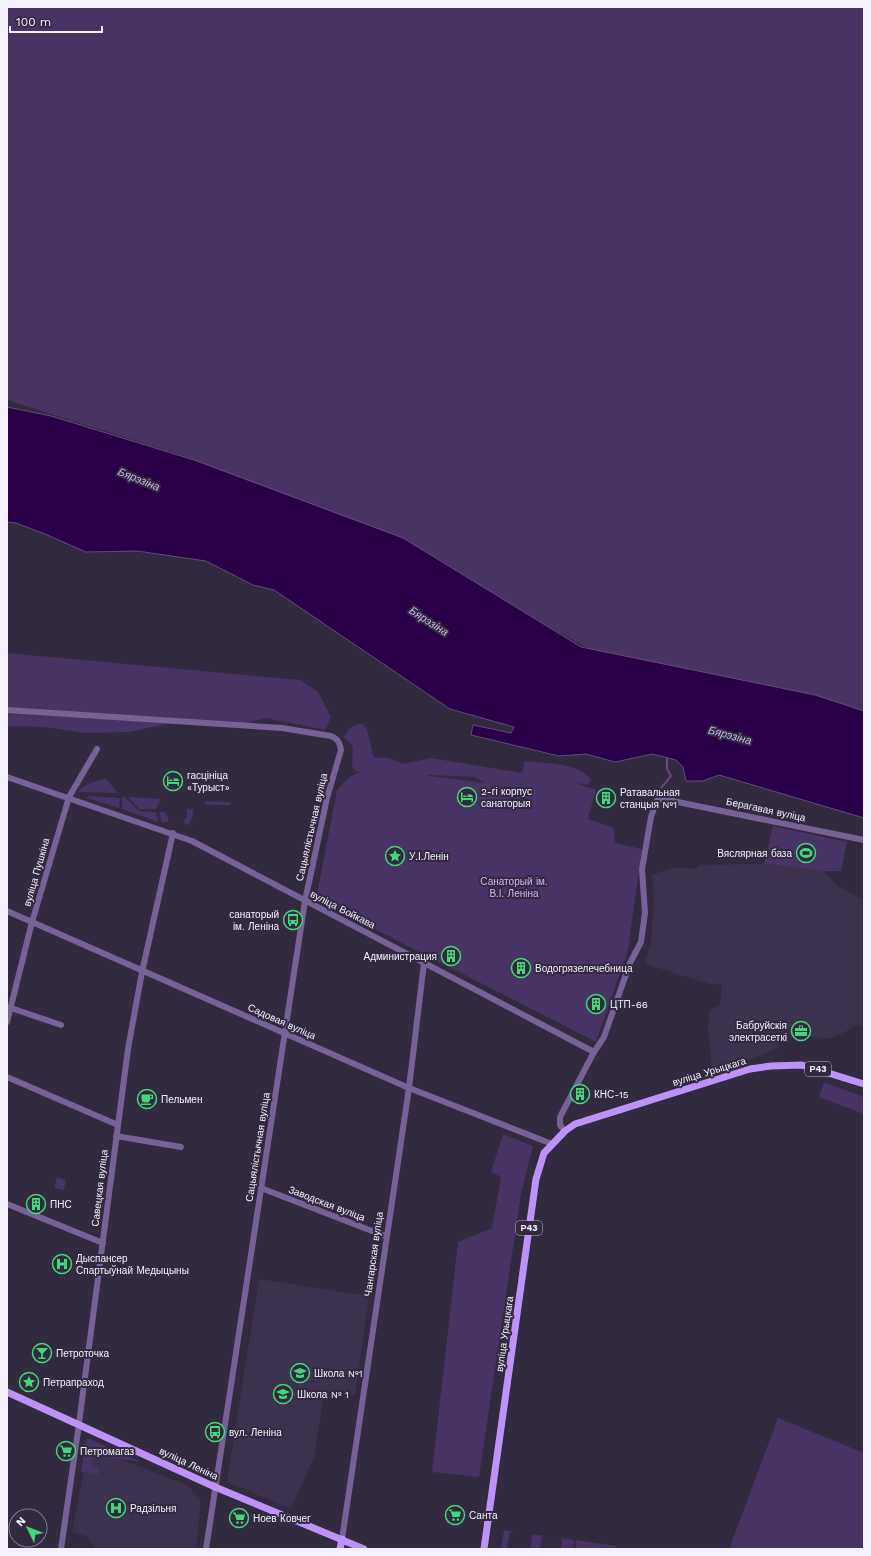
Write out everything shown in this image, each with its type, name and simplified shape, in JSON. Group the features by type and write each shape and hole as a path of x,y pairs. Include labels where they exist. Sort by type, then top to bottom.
{"main road":[{"name":"вуліца Урыцкага","path":"484,1549 536,1179 539,1163 552,1144 565,1131 581,1122 750,1069 770,1066 802,1065 864,1084"},
{"name":"вуліца Леніна","path":"7,1392 215,1487 364,1549"},
{"name":"Чангарская вуліца","path":"340,1549 342,1539"}],"street":[{"name":"Сацыялістычная вуліца","path":"7,710 282,728 331,736 337,738 340,744 341,750 327,798 305,901 206,1549"},
{"name":"вуліца Пушкіна","path":"7,1022 32,922 69,797 97,749"},
{"name":"вуліца Войкава","path":"7,777 173,833 205,847 594,1052"},
{"name":"Берагавая вуліца","path":"594,1052 604,1037 630,963 641,942 645,913 642,869 651,817 657,800 663,799 864,840"},
{"name":"Савецкая вуліца","path":"61,1549 79,1425 128,1049 142,972 173,833"},
{"name":"Садовая вуліца","path":"7,911 142,972 409,1088 552,1144"},
{"name":"Чангарская вуліца","path":"342,1539 409,1088 424,963"},
{"path":"11,1008 61,1026"},
{"path":"565,1131 560,1124 560,1117 594,1052"},
{"path":"7,1077 118,1125"},
{"path":"116,1136 181,1147"},
{"name":"Заводская вуліца","path":"261,1188 386,1236"},
{"path":"7,1204 102,1243"}],"shaded area":[{"name":"Бабруйскія электрасеткі","path":"764,864 824,871 837,886 864,899 864,1027 858,1024 843,1033 827,1039 777,1032 778,1048 759,1056 712,1071 708,1026 710,1010 720,1004 722,985 710,984 648,965 645,961 651,941 654,899 652,875 676,867 697,869 699,865"},
{"name":"Школа № 1","path":"259,1279 369,1296 355,1395 324,1393 314,1457 291,1509 227,1482"},
{"path":"89,1447 187,1485 201,1500 196,1549 97,1549 86,1536 72,1532"}],"green space":[{"path":"7,7 864,7 864,717 592,650 371,532 187,457 7,400"},
{"path":"7,653 300,680 318,692 331,717 325,730 266,718 241,724 177,722 128,732 86,733 44,727 7,726"},
{"name":"Санаторый ім. В.І. Леніна","path":"363,724 367,729 373,756 376,758 386,757 403,764 431,758 522,773 525,761 551,763 579,770 586,774 591,780 587,785 573,782 596,790 588,819 614,828 615,843 642,849 628,950 596,1042 316,899 337,790 349,777 363,771 357,772 352,767 353,747 344,737 350,728","holes":["429,775 475,777 484,783"]},
{"path":"106,779 118,793 78,792 90,783"},
{"path":"89,796 120,798 119,808 86,798"},
{"path":"122,797 125,797 139,811 156,812 158,822 122,809"},
{"path":"128,797 161,799 156,809 139,809"},
{"path":"205,801 231,802 230,805 205,805"},
{"path":"187,808 192,810 194,808 192,819 187,826 183,821 187,817"},
{"path":"159,812 165,812 169,821 162,823"},
{"name":"Вяслярная база","path":"773,826 847,842 841,871 824,871 764,864"},
{"path":"824,1082 864,1097 864,1114 819,1097"},
{"path":"503,1134 533,1146 521,1194 479,1477 432,1472 458,1242 492,1228 501,1177 491,1172"},
{"path":"57,1177 66,1180 64,1190 54,1188"},
{"path":"778,1418 864,1453 864,1549 729,1549"},
{"path":"88,1438 141,1462 93,1455 91,1467 99,1468 98,1475 81,1472 86,1440"},
{"path":"504,1530 518,1532 510,1532 507,1549 501,1549"},
{"path":"532,1534 552,1537 542,1536 540,1549 530,1549"},
{"path":"556,1537 574,1540 573,1549 561,1549 562,1539"},
{"path":"576,1540 617,1546 616,1549 575,1549"}],"water":[{"name":"Бярэзіна","path":"7,407 51,416 194,460 403,538 581,647 815,695 864,711 864,818 719,775 703,781 686,781 683,767 676,760 652,754 615,762 586,754 559,756 471,735 473,725 511,733 514,727 450,709 274,590 253,585 206,561 137,551 86,552 45,534 16,523 7,522"}],"waterway":[{"path":"660,795 661,788 671,776 667,769 667,758"}],"place":[{"name":"гасцініца «Турыст»","path":"173,781"},
{"name":"2-гі корпус санаторыя","path":"467,797"},
{"name":"Ратавальная станцыя №1","path":"606,798"},
{"name":"Вяслярная база","path":"806,853"},
{"name":"У.І.Ленін","path":"395,856"},
{"name":"санаторый ім. Леніна","path":"293,920"},
{"name":"Администрация","path":"451,956"},
{"name":"Водогрязелечебница","path":"521,968"},
{"name":"ЦТП-66","path":"596,1004"},
{"name":"Бабруйскія электрасеткі","path":"801,1031"},
{"name":"КНС-15","path":"580,1094"},
{"name":"Пельмен","path":"147,1099"},
{"name":"ПНС","path":"36,1204"},
{"name":"Дыспансер Спартыўнай Медыцыны","path":"62,1264"},
{"name":"Петроточка","path":"42,1353"},
{"name":"Школа №1","path":"300,1373"},
{"name":"Петрапраход","path":"29,1382"},
{"name":"Школа № 1","path":"283,1394"},
{"name":"вул. Леніна","path":"215,1432"},
{"name":"Петромагаз","path":"66,1451"},
{"name":"Радзільня","path":"116,1508"},
{"name":"Санта","path":"455,1515"},
{"name":"Ноев Ковчег","path":"239,1518"}]}
